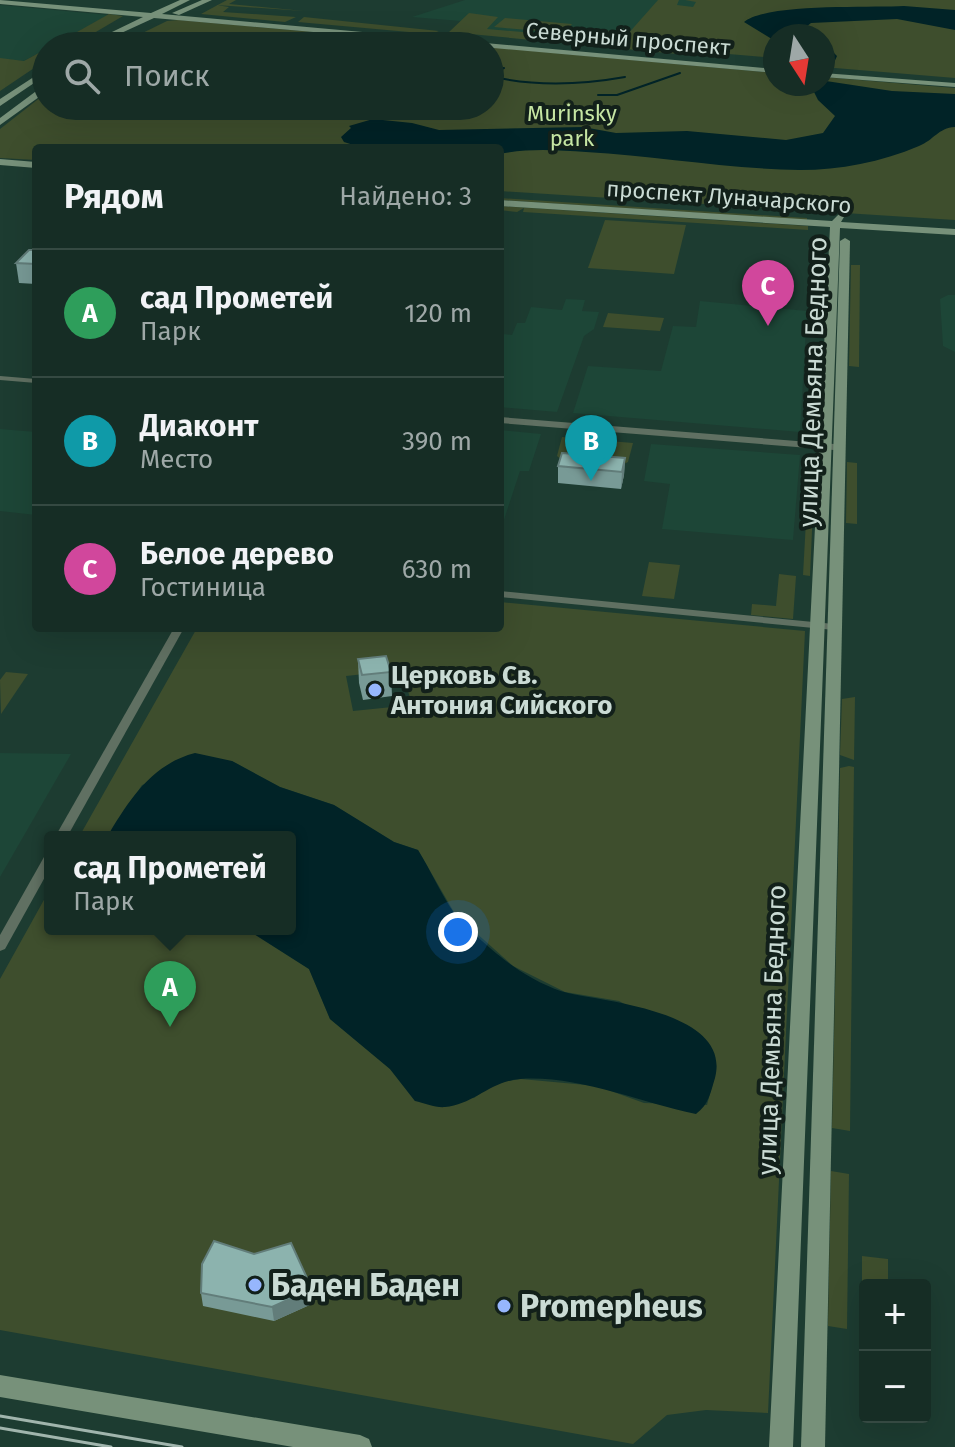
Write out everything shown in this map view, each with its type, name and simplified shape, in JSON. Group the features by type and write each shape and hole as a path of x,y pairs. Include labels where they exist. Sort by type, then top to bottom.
{"main road":[{"name":"Северный проспект","path":"23,0 365,32"},
{"path":"115,32 186,0"},
{"path":"138,32 208,0"},
{"name":"Северный проспект","path":"0,2 153,13"},
{"name":"Северный проспект","path":"504,44 763,67"},
{"path":"835,74 955,83"},
{"path":"0,103 32,81"},
{"path":"0,122 32,98"},
{"path":"0,162 32,165"},
{"path":"0,170 32,173"},
{"name":"проспект Луначарского","path":"504,195 955,232"},
{"name":"проспект Луначарского","path":"504,203 839,222 955,224"},
{"name":"улица Демьяна Бедного","path":"813,1447 834,627 832,447 839,222"},
{"name":"улица Демьяна Бедного","path":"781,1447 799,1084 816,625 832,447"},
{"path":"0,1386 360,1447"}],"street":[{"path":"0,378 32,381"},
{"path":"504,420 832,447"},
{"path":"504,594 834,627"},
{"path":"64,831 177,632"},
{"path":"0,946 44,868"}],"shaded area":[{"path":"465,0 712,0 730,54 453,29 461,21 412,17"},
{"path":"0,5 108,15 77,32 32,32 32,57 24,61 0,59"},
{"path":"955,295 955,352 943,346 940,299"},
{"path":"566,299 585,300 582,311 599,312 594,329 584,336 557,412 504,407 504,334 512,335 517,323 525,323 531,307 562,310"},
{"path":"700,301 807,311 800,432 573,413 588,366 661,371 673,326 696,327"},
{"path":"0,429 32,432 32,515 0,511"},
{"path":"504,430 541,434 529,471 520,471 504,520"},
{"path":"651,444 800,455 793,540 662,529 670,484 644,481"},
{"path":"0,753 71,754 0,877"}],"green space":[{"path":"227,0 236,0 229,4 304,11 218,5"},
{"path":"658,0 679,0 677,5 693,7 696,2 685,0 955,0 955,78 835,68 835,24 763,24 763,57 681,50 678,54 504,37 504,32 449,32 469,13 498,17 487,29 546,34 627,35"},
{"path":"217,5 229,7 223,12 296,17 285,22 201,14"},
{"path":"109,14 123,16 96,32 77,32"},
{"path":"304,17 439,31 409,32 298,22"},
{"path":"505,18 572,24 569,28 625,32 550,32 494,27"},
{"path":"178,20 315,32 145,32 167,21"},
{"name":"Murinsky park","path":"504,48 763,72 763,96 835,96 835,78 955,88 955,220 504,191 504,144 32,144 32,160 0,158 0,129 32,104 32,120 504,120"},
{"path":"32,57 32,69 0,91 0,58 24,61"},
{"path":"504,198 807,218 504,200"},
{"path":"504,206 808,226 808,230 523,212 524,208 517,212 504,210"},
{"path":"605,220 686,225 674,274 588,268"},
{"path":"851,265 860,265 859,367 849,366"},
{"path":"608,313 664,318 660,331 603,327"},
{"path":"562,437 633,443 628,462 620,466 562,460 557,456"},
{"path":"847,462 857,463 857,524 846,523"},
{"path":"808,485 814,486 810,576 803,575"},
{"path":"649,562 680,565 674,599 642,596"},
{"path":"779,574 796,576 793,619 751,615 752,604 776,606"},
{"path":"504,602 805,631 768,1413 706,1410 667,1415 633,1444 0,1330 0,979 44,900 44,935 255,935 309,969 330,1019 390,1069 415,1101 474,1098 495,1083 521,1079 597,1086 644,1103 707,1105 716,1071 714,1053 619,1001 565,992 513,966 455,914 418,850 394,842 334,805 280,787 232,761 142,785 111,831 82,831 195,632 504,632","holes":["402,670 412,705 353,711 346,676"]},
{"path":"6,672 28,674 1,714 0,680"},
{"path":"855,697 854,760 840,755 842,699"},
{"path":"854,767 850,1131 832,1128 840,768"},
{"path":"831,1171 849,1174 847,1329 828,1326"},
{"path":"862,1256 888,1259 888,1279 862,1279"}],"water":[{"path":"904,6 955,10 955,30 897,19 763,24 763,34 744,22 774,12"},
{"path":"835,82 892,91 955,94 955,127 905,152 875,161 800,170 565,151 504,153 504,144 350,144 341,137 351,128 349,126 383,120 439,130 583,127 616,133 687,131 786,140 823,133 835,116 816,96 835,96"},
{"path":"195,753 232,761 280,787 334,805 394,842 418,850 458,918 500,956 547,986 637,1006 687,1024 705,1038 715,1056 715,1078 704,1106 696,1114 586,1085 542,1079 510,1081 464,1102 445,1107 415,1101 390,1069 330,1019 309,969 255,935 296,935 296,831 111,831 143,785 180,758"}],"building":[{"path":"29,250 32,250 32,264 16,263"},
{"path":"562,453 625,458 622,472 558,466"},
{"path":"386,656 391,672 362,675 358,659"},
{"name":"Баден Баден","path":"214,1241 254,1254 291,1243 312,1289 272,1307 201,1293 202,1264"}],"waterway":[{"path":"598,95 617,95 680,73"},
{"path":"504,78 558,84 625,77"}],"tram line":[{"path":"0,1416 182,1447"},
{"path":"0,1428 111,1447"}],"place":[{"name":"Белое дерево","path":"768,326"},
{"name":"Диаконт","path":"591,481"},
{"name":"Церковь Св. Антония Сийского","path":"375,690"},
{"name":"сад Прометей","path":"170,1027"},
{"name":"Баден Баден","path":"255,1285"},
{"name":"Promepheus","path":"504,1306"}]}
